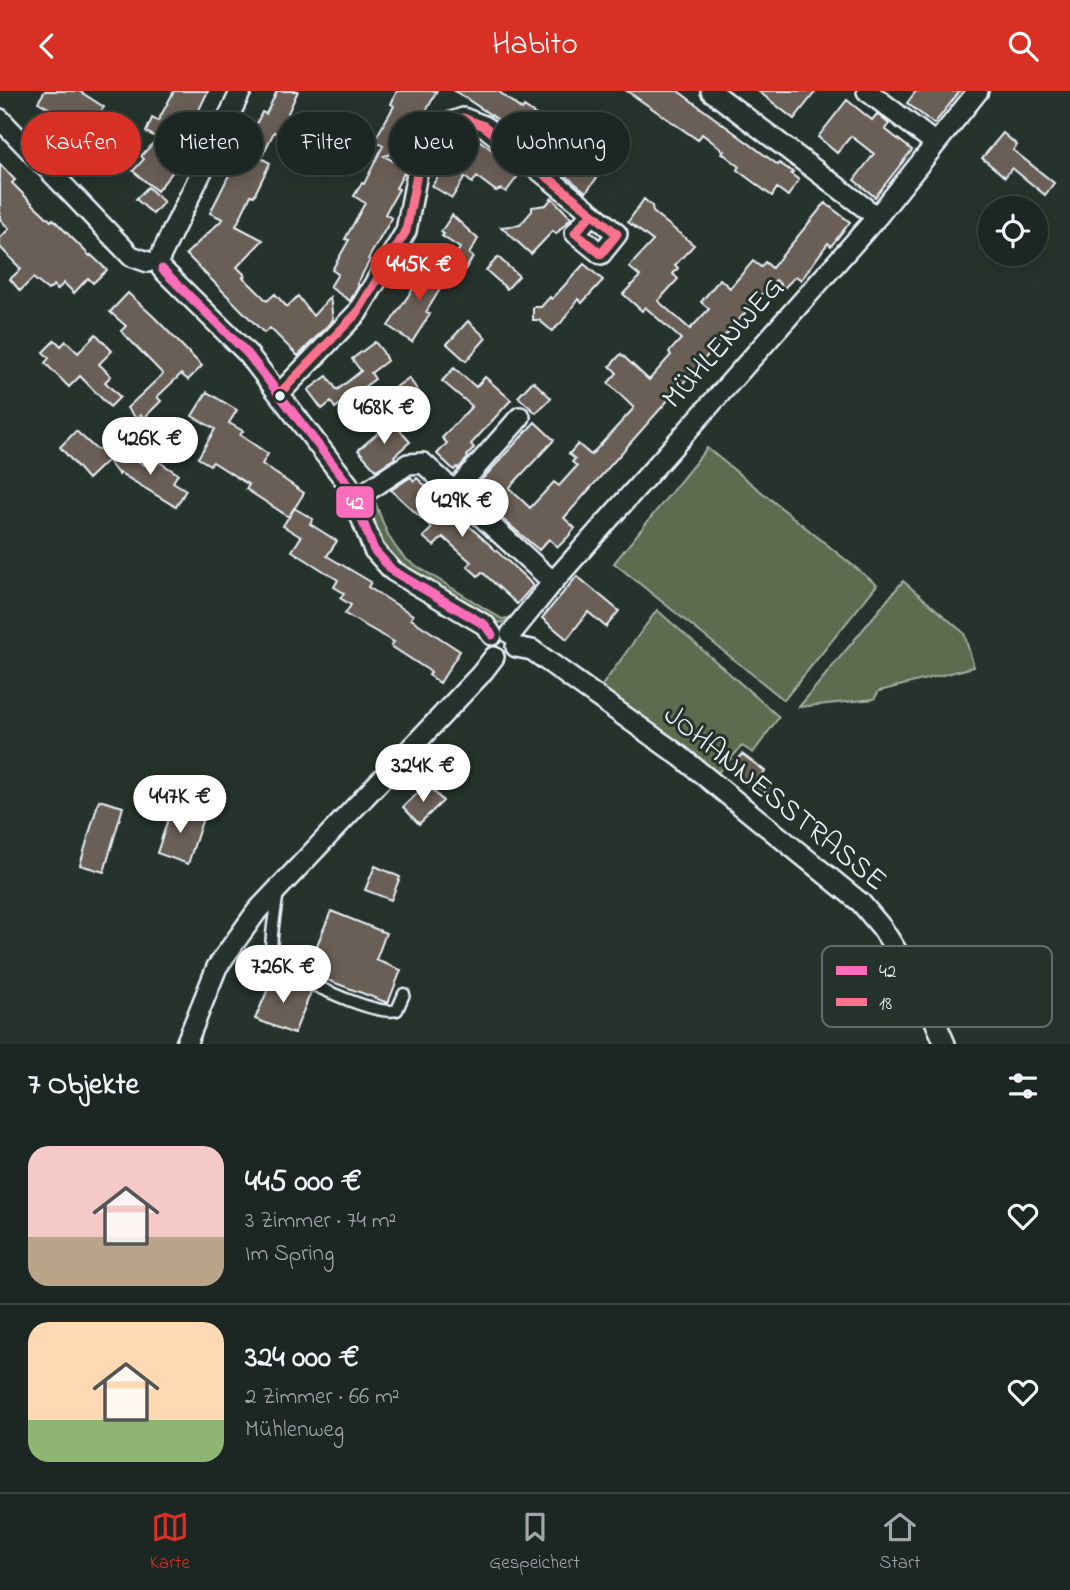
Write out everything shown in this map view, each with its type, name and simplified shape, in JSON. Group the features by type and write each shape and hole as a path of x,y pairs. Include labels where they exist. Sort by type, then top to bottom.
{"street":[{"path":"157,263 241,91"},
{"path":"711,91 877,217"},
{"path":"867,91 935,143"},
{"name":"MÜHLENWEG","path":"186,1044 217,967 257,911 494,657 501,660 514,654 506,639 553,582 877,217 978,91"},
{"path":"279,394 357,313 406,231 421,153 437,127 463,118 484,126 592,213"},
{"name":"JOHANNESSTRASSE","path":"0,119 131,256 157,263 248,355 348,484 374,550 393,571 407,582 506,639 532,650 680,756 861,903 893,946"},
{"path":"455,491 520,417"},
{"path":"355,499 408,464 426,465 553,582"},
{"name":"JOHANNESSTRASSE","path":"937,1027 944,1044"}],"lane":[{"path":"279,887 273,937 272,963 275,967 388,1013 397,1010 404,994"}],"green space":[{"path":"707,448 877,585 784,700 614,563"},
{"path":"373,496 390,539 407,560 502,619 509,618 499,623 426,584 386,554 366,505"},
{"path":"903,581 964,633 974,667 879,691 874,699 799,707"},
{"path":"657,610 779,717 753,753 742,746 714,777 598,691"}],"building":[{"path":"45,91 79,91 104,107 100,112 56,112 38,102"},
{"path":"174,91 208,91 198,112 163,112"},
{"path":"277,91 298,91 288,112 277,112 277,134 274,132 263,154 263,112 266,114"},
{"path":"397,91 437,91 426,112 391,112 394,106 391,104"},
{"path":"455,91 498,91 522,110 524,107 532,112 492,112 492,116"},
{"path":"627,91 678,91 778,165 779,163 793,172 791,174 799,180 788,196 777,188 772,196 737,170 739,166 702,134 698,140"},
{"path":"758,91 816,91 794,119"},
{"path":"916,91 960,91 934,124 907,103"},
{"path":"847,100 872,120 877,114 889,124 885,129 912,150 875,197 854,180 874,154 851,136 837,153 818,137"},
{"path":"389,115 389,155 384,156 389,159 389,175 402,175 396,188 399,189 385,214 392,218 368,259 370,260 350,301 330,287 338,274 332,270 365,203 354,196 368,175 375,175 375,162 383,146 375,139"},
{"path":"152,118 155,120 155,136 146,132"},
{"path":"1003,133 1017,145 1013,150 1054,183 1045,195 1012,168 1005,177 982,158"},
{"path":"478,139 492,150 492,175 519,175 506,192 501,189 496,191 477,177 472,183 465,177 452,198 432,186 439,175 478,175"},
{"path":"155,141 155,175 170,175 157,191 138,175 141,175 141,162 144,159 141,156"},
{"path":"263,159 270,163 236,226 263,240 237,267 245,275 243,277 267,301 275,294 287,307 298,296 313,316 330,297 333,320 298,356 270,328 264,333 186,254 223,219 210,213 229,175 263,175"},
{"path":"0,164 15,180 12,183 33,204 51,221 53,219 107,270 93,283 88,278 74,293 64,283 57,290 54,285 48,290 33,278 20,291 10,279 21,269 0,247 0,238 9,229 0,219"},
{"path":"568,175 599,175 586,192 567,177"},
{"path":"148,187 164,202 153,214 136,199"},
{"path":"552,198 571,218 556,234 553,231 531,254 501,227 520,225 532,211 532,207 546,205"},
{"path":"644,199 652,206 653,212 694,245 675,265 678,268 673,274 678,279 658,301 690,329 709,309 701,302 720,279 730,288 753,261 761,267 765,262 772,268 825,203 850,222 831,246 828,243 801,280 796,276 784,288 776,280 760,296 564,518 575,528 567,538 558,547 549,539 539,550 499,516 492,508 496,503 477,485 535,422 554,440 509,488 530,508 554,482 559,486 577,466 572,462 575,459 569,454 578,444 591,455 634,408 608,383 617,373 610,366 621,354 649,380 681,339 645,307 642,311 623,294 640,276 629,267 653,241 628,222"},
{"path":"452,215 478,239 469,254 473,257 461,276 448,267 460,248 442,236 444,234 441,232"},
{"path":"498,257 519,276 507,289 486,270"},
{"path":"435,263 450,273 426,312 430,314 412,342 388,326 429,265 432,268"},
{"path":"584,264 603,280 582,303 578,299 552,331 539,320 533,320 533,307 541,307 550,297 552,299"},
{"path":"128,293 202,366 188,380 181,374 157,397 161,401 144,418 141,415 137,419 127,408 163,374 121,331 126,326 110,312"},
{"path":"468,321 486,338 466,361 447,344"},
{"path":"96,334 112,351 99,364 111,376 105,382 120,397 110,407 80,376 69,387 45,363 49,358 43,352 55,340 61,346 66,341 78,353"},
{"path":"375,342 387,361 371,373 375,379 335,408 331,402 322,409 308,390 327,376 337,390 361,371 352,359"},
{"path":"454,368 476,387 485,377 511,400 471,444 474,448 468,458 454,470 437,454 447,443 442,438 472,406 442,381"},
{"path":"409,378 423,398 403,412 389,392"},
{"path":"533,381 551,398 536,413 518,397"},
{"path":"207,392 237,410 229,423 243,431 240,435 268,454 262,464 304,493 289,517 246,489 249,485 213,462 210,465 198,458 215,429 192,416"},
{"path":"392,421 410,442 395,458 376,470 358,450"},
{"path":"76,431 110,458 88,479 60,447"},
{"path":"117,452 121,456 125,452 144,465 150,456 178,474 173,482 186,490 176,507 120,473 119,475 108,461"},
{"path":"411,477 414,481 417,478 533,586 517,604 482,572 478,576 467,566 471,562 443,537 434,546 423,537 432,528 391,490"},
{"path":"294,508 313,519 310,524 337,541 327,556 371,582 368,587 413,615 411,619 460,651 440,683 429,675 431,672 391,646 394,642 345,614 351,605 340,598 344,593 334,587 338,580 292,551 301,537 283,526"},
{"path":"577,576 619,611 606,627 588,612 567,639 542,618"},
{"path":"742,754 765,771 761,776 771,784 763,795 729,770"},
{"path":"427,784 443,801 419,824 403,807"},
{"path":"99,800 123,807 104,872 80,865"},
{"path":"172,807 203,818 188,864 157,853"},
{"path":"375,866 400,877 391,900 365,890"},
{"path":"331,911 386,933 376,960 401,970 388,1003 306,972"},
{"path":"274,975 311,992 294,1034 255,1019"}],"transit line":[{"name":"18","path":"279,394 357,313 406,231 421,153 437,127 463,118 484,126 592,213 575,233 601,254 617,234 592,213"},
{"name":"42","path":"162,269 248,354 348,484 374,550 393,571 485,625 492,635"}]}
